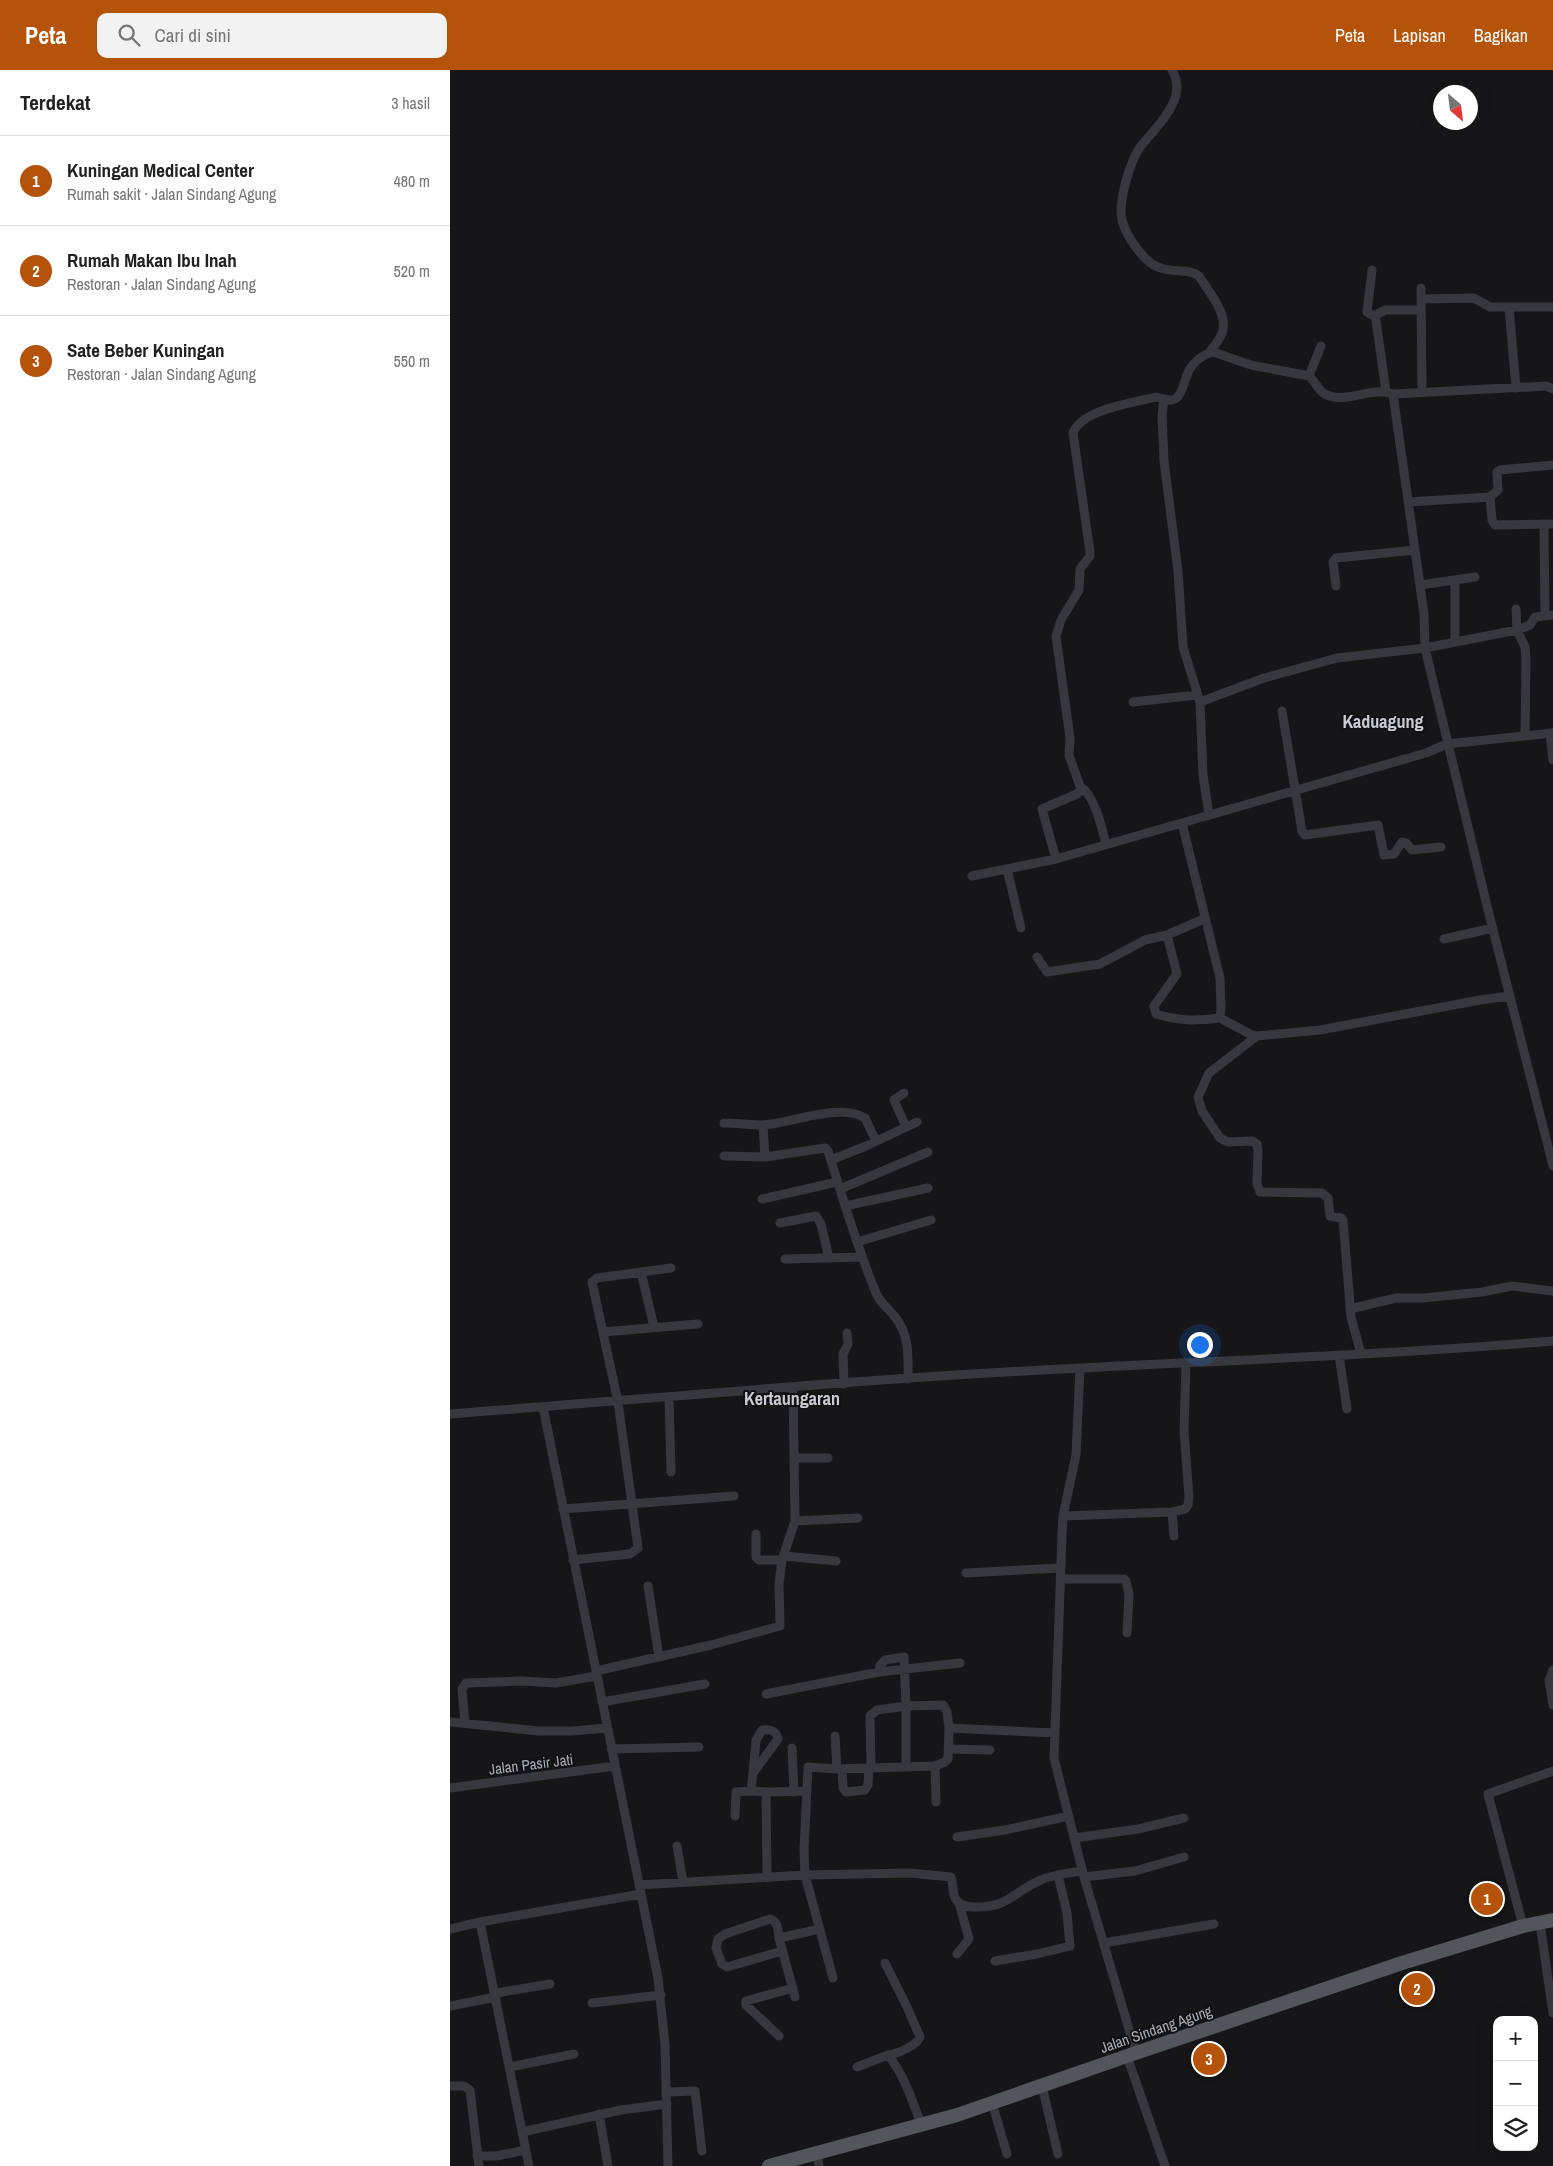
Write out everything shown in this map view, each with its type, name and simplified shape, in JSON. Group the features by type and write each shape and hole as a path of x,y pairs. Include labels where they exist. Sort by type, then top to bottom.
{"main road":[{"name":"Jalan Sindang Agung","path":"768,2166 818,2160 992,2103 1399,1964 1523,1926 1547,1921"}],"street":[{"path":"1106,844 1096,812 1088,793 1081,787 1069,755 1069,731 1056,636 1061,620 1079,590 1080,570 1090,556 1073,433 1076,426 1090,415 1156,397 1169,401 1176,398 1181,392 1186,375 1194,363 1209,353 1222,335 1223,320 1220,310 1199,276 1194,273 1164,270 1152,264 1145,258 1127,232 1121,213 1131,167 1140,147 1161,125 1174,99 1177,78 1172,70"},
{"path":"1372,270 1367,310 1374,316 1408,502 1424,614 1425,648 1553,1166"},
{"path":"1421,288 1422,392"},
{"path":"1421,299 1474,298 1490,307 1553,307"},
{"path":"1509,307 1516,388"},
{"path":"1374,316 1384,310 1421,310"},
{"path":"1309,376 1321,346"},
{"path":"1209,353 1216,352 1251,365 1309,376 1322,392 1331,397 1546,386 1553,389"},
{"path":"1164,399 1162,415 1164,461 1178,571 1183,647 1199,699 1202,775 1209,815"},
{"path":"1408,502 1490,497 1498,490 1498,471 1553,465"},
{"path":"1133,702 1199,699 1291,669 1337,658 1425,648 1500,631 1517,630 1530,625 1535,617 1549,615 1548,524 1495,525 1492,520 1490,497"},
{"path":"1336,586 1333,562 1336,558 1415,550"},
{"path":"1420,585 1475,577"},
{"path":"1455,580 1455,642"},
{"path":"1516,610 1517,630 1525,647 1526,654 1525,735"},
{"path":"1282,710 1302,831 1305,835 1378,825 1384,855 1394,854 1402,842 1406,843 1412,850 1441,847"},
{"path":"972,876 1056,859 1296,792 1426,753 1448,744 1551,733 1553,760"},
{"path":"1056,859 1042,809 1077,794 1081,791 1081,787"},
{"path":"1182,823 1220,978 1220,1018"},
{"path":"1006,869 1021,928"},
{"path":"1037,956 1047,972 1090,967 1102,963 1145,940 1167,935 1204,919"},
{"path":"1444,939 1493,928"},
{"path":"1167,935 1177,974 1154,1006 1156,1014 1193,1021 1220,1018 1257,1036 1320,1030 1510,996"},
{"path":"1257,1036 1209,1073 1199,1092 1198,1102 1220,1138 1228,1142 1252,1141 1256,1144 1258,1150 1257,1184 1260,1192 1322,1193 1326,1196 1330,1216 1342,1220 1350,1309 1361,1354"},
{"path":"904,1093 894,1100 906,1127"},
{"path":"724,1123 763,1125 818,1115 858,1114 865,1118 876,1141"},
{"path":"831,1160 917,1122"},
{"path":"763,1125 765,1157"},
{"path":"724,1156 765,1157 826,1148 877,1296 893,1314 905,1332 908,1349 908,1379"},
{"path":"762,1199 839,1186 928,1152"},
{"path":"845,1206 928,1188"},
{"path":"780,1224 816,1216 821,1224 829,1258"},
{"path":"857,1242 931,1220"},
{"path":"785,1259 862,1256"},
{"path":"573,1560 630,1554 636,1552 638,1542 618,1402 592,1282 598,1278 671,1268"},
{"path":"640,1272 654,1328"},
{"path":"1350,1309 1396,1298 1424,1298 1482,1292 1512,1286 1553,1291"},
{"path":"603,1332 698,1324"},
{"path":"844,1384 843,1358 848,1344 847,1333"},
{"path":"450,1414 908,1379 1080,1368 1361,1354 1553,1341"},
{"path":"1339,1355 1347,1409"},
{"path":"1063,1516 1185,1510 1188,1505 1184,1431 1186,1364"},
{"path":"1080,1368 1076,1455 1063,1516 1055,1733 1056,1768 1132,2054 1165,2166"},
{"path":"465,1723 462,1686 466,1683 521,1682 547,1684 596,1674 780,1626 779,1584 783,1558 795,1521 793,1388"},
{"path":"669,1397 672,1472"},
{"path":"543,1407 661,1995 667,2092 668,2166"},
{"path":"794,1458 828,1458"},
{"path":"563,1509 632,1502 734,1496"},
{"path":"1172,1512 1174,1536"},
{"path":"795,1521 858,1518"},
{"path":"756,1534 756,1557 759,1560 783,1558 836,1561"},
{"path":"966,1573 1060,1568"},
{"path":"1060,1579 1124,1579 1129,1594 1127,1633"},
{"path":"648,1586 659,1657"},
{"path":"879,1672 885,1660 903,1654 906,1706 906,1766"},
{"path":"766,1694 904,1668 960,1663"},
{"path":"1553,1670 1549,1681 1553,1705"},
{"path":"602,1702 705,1684"},
{"path":"793,1767 840,1769 870,1768 906,1766 935,1766 948,1759 949,1728 943,1705 906,1706 877,1710 870,1716 870,1768 867,1787 863,1791 845,1791 840,1769 835,1736"},
{"path":"450,1722 539,1731 607,1728"},
{"path":"949,1728 1055,1733"},
{"path":"611,1749 699,1747"},
{"path":"792,1748 794,1792"},
{"path":"949,1749 990,1750"},
{"name":"Jalan Pasir Jati","path":"450,1788 615,1766"},
{"path":"935,1766 936,1802"},
{"path":"808,1767 804,1850 806,1875 833,1978"},
{"path":"1523,1926 1488,1794 1553,1771"},
{"path":"751,1791 753,1772"},
{"path":"735,1816 736,1792 807,1791"},
{"path":"766,1792 767,1878"},
{"path":"957,1837 1005,1830 1069,1816"},
{"path":"1074,1838 1156,1826 1184,1818"},
{"path":"676,1846 683,1882"},
{"path":"959,1903 971,1907 997,1906 1031,1884 1058,1875 1135,1871 1184,1857"},
{"path":"639,1885 806,1875 910,1873 950,1876 954,1897 959,1903 969,1935 967,1943 957,1954"},
{"path":"995,1961 1070,1946 1067,1913 1058,1875"},
{"path":"450,1928 641,1894"},
{"path":"779,2036 746,2005 746,2001 794,1992 776,1922 770,1919 721,1936 716,1943 722,1964 727,1967 782,1951"},
{"path":"1547,1921 1553,2013"},
{"path":"480,1922 529,2166"},
{"path":"1104,1943 1214,1924"},
{"path":"779,1938 820,1929"},
{"path":"857,2067 888,2055 896,2054 918,2041 920,2036 885,1963"},
{"path":"450,2006 550,1984"},
{"path":"592,2003 661,1995"},
{"path":"510,2067 574,2054"},
{"path":"888,2055 894,2061 907,2084 922,2126"},
{"path":"450,2086 464,2086 470,2090 479,2166"},
{"path":"1042,2086 1058,2154"},
{"path":"667,2092 695,2091 702,2151"},
{"path":"992,2103 1007,2154"},
{"path":"522,2132 599,2114 667,2104"},
{"path":"599,2114 608,2166"},
{"path":"477,2156 496,2156 526,2150"}],"place":[{"name":"Kuningan Medical Center","path":"1487,1899"},
{"name":"Rumah Makan Ibu Inah","path":"1417,1989"},
{"name":"Sate Beber Kuningan","path":"1209,2059"}],"district":[{"name":"Kaduagung","path":"1383,721"},
{"name":"Kertaungaran","path":"792,1398"}]}
